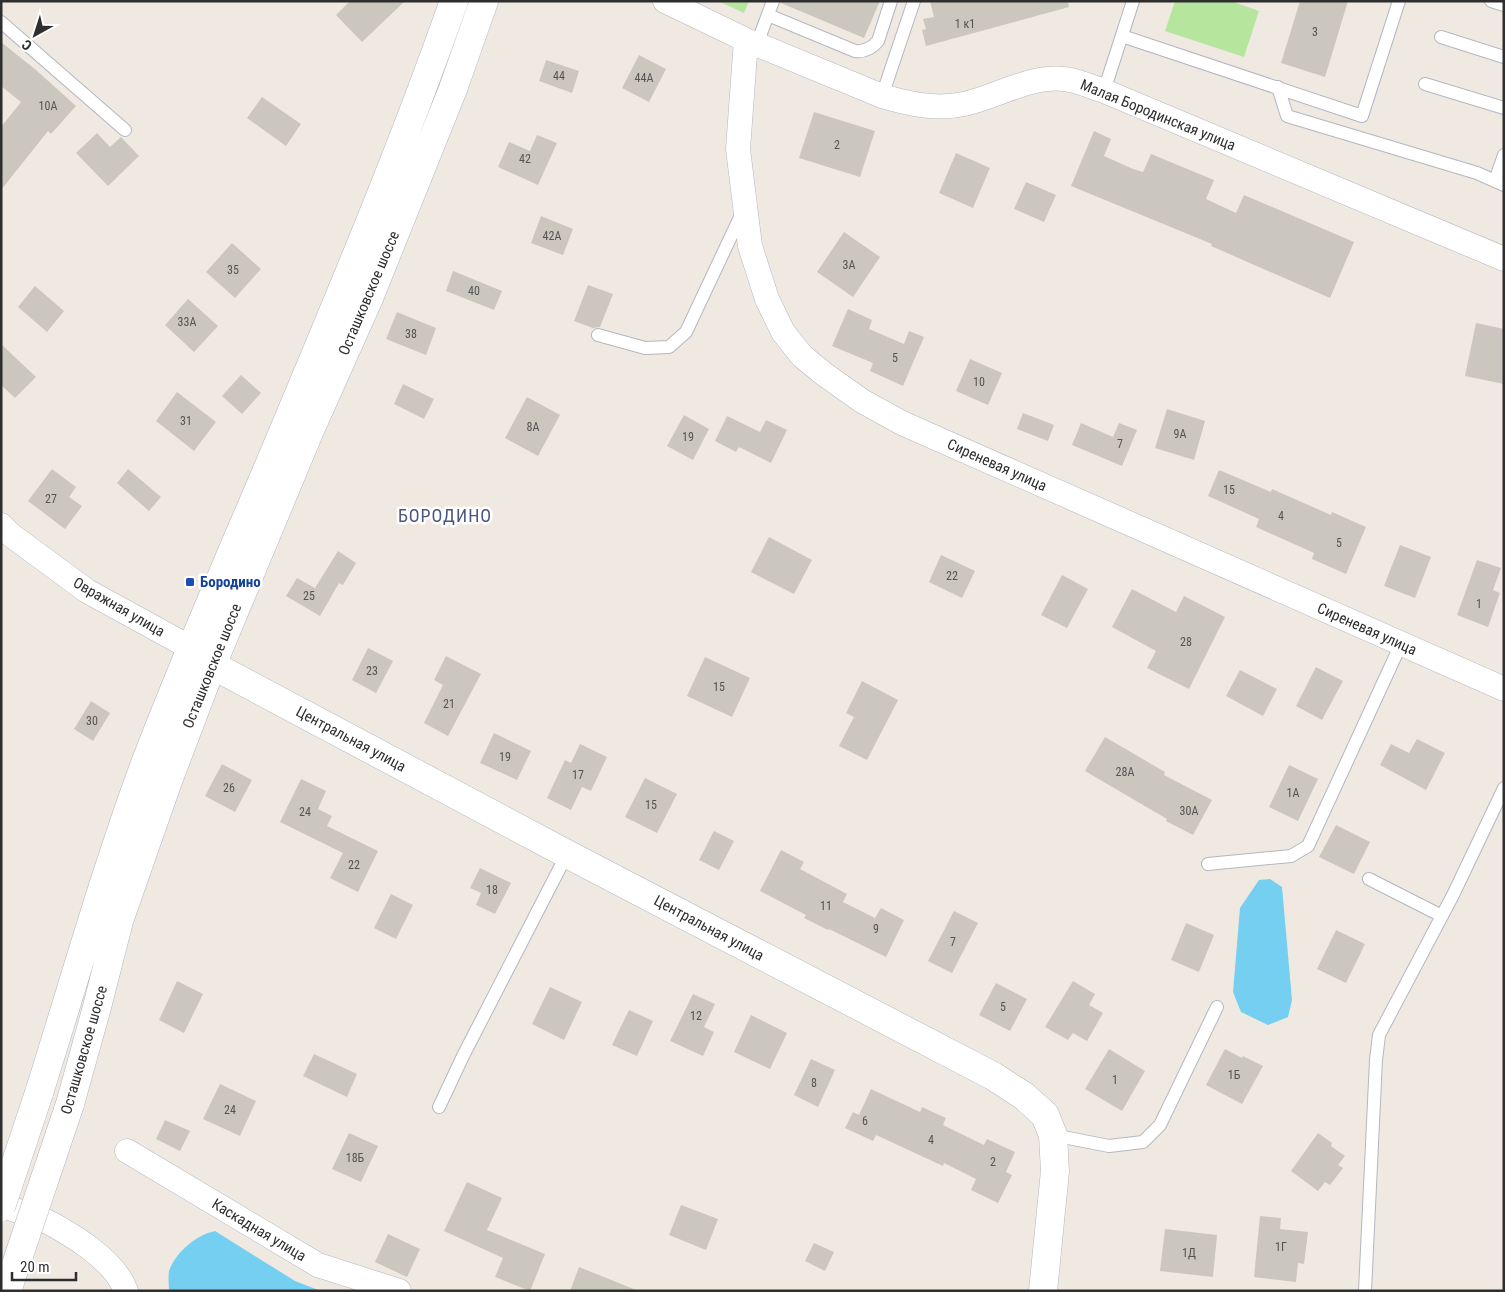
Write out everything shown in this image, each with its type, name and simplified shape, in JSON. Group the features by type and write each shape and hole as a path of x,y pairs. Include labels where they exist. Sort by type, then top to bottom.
{"main road":[{"name":"Осташковское шоссе","path":"7,1291 70,1104 119,921 168,781 201,657 343,288 428,77 454,1"},
{"name":"Осташковское шоссе","path":"1,1206 39,1093 97,904 143,770 201,657 310,430 369,298 453,89 484,1"},
{"name":"Центральная улица","path":"201,657 567,854 993,1076 1024,1096 1045,1116 1053,1135 1055,1171 1043,1291"}],"street":[{"name":"Малая Бородинская улица","path":"665,1 751,42 882,96 902,102 933,107 964,104 1040,80 1064,79 1104,91 1504,259"},
{"name":"Сиреневая улица","path":"751,42 738,149 750,246 767,299 783,332 802,356 862,401 902,422 1504,689"},
{"name":"Овражная улица","path":"1,525 11,535 87,591 201,657"},
{"name":"Каскадная улица","path":"127,1151 318,1265 399,1291"},
{"path":"1,1206 41,1219 86,1245 107,1262 122,1281 126,1291"},
{"path":"1,1221 35,1232 78,1256 97,1272 110,1291"}],"lane":[{"path":"751,42 768,15 774,1"},
{"path":"768,15 861,52 878,42 891,1"},
{"path":"882,96 914,1"},
{"path":"1104,91 1133,1"},
{"path":"1122,36 1362,116 1399,1"},
{"path":"1491,1 1504,5"},
{"path":"1,22 125,130"},
{"path":"1441,37 1504,57"},
{"path":"1425,84 1504,108"},
{"path":"1278,88 1287,116 1477,173 1500,183 1504,156"},
{"path":"598,335 646,348 669,347 686,332 745,206"},
{"path":"1208,864 1291,856 1308,846 1401,644"},
{"path":"1365,1291 1376,1060 1379,1035 1442,916 1504,788"},
{"path":"439,1107 463,1056 567,854"},
{"path":"1369,879 1442,916"},
{"path":"1053,1135 1108,1146 1143,1142 1160,1125 1217,1007"}],"green space":[{"path":"718,1 749,1 744,13"},
{"path":"1175,1 1231,1 1259,11 1244,57 1165,31"}],"water":[{"path":"1270,879 1282,887 1292,1000 1288,1017 1268,1025 1241,1012 1233,992 1240,908 1259,880"},
{"path":"215,1231 295,1281 321,1291 169,1291 169,1271 176,1257 194,1240"}],"building":[{"path":"350,1 405,1 362,42 336,15"},
{"path":"781,1 880,1 864,38 781,3"},
{"path":"930,1 1068,1 1069,7 926,46 922,30 926,29 923,19 934,17"},
{"path":"1300,1 1348,1 1325,77 1281,63"},
{"path":"1,42 76,106 51,134 48,131 1,190 1,127 21,102 1,86"},
{"path":"639,55 666,69 649,102 622,88"},
{"path":"546,60 579,71 572,93 539,81"},
{"path":"262,97 301,124 286,146 247,118"},
{"path":"814,112 875,131 860,177 799,158"},
{"path":"1094,131 1111,139 1104,156 1133,169 1143,172 1151,154 1214,180 1206,199 1236,213 1244,195 1354,242 1330,298 1211,246 1212,244 1071,186"},
{"path":"97,133 110,147 121,137 139,156 108,186 76,153"},
{"path":"537,135 557,143 538,185 498,167 509,142 530,151"},
{"path":"956,153 990,168 973,208 939,193"},
{"path":"1026,182 1056,195 1044,222 1014,209"},
{"path":"541,216 573,229 563,255 531,243"},
{"path":"844,232 880,257 853,297 817,272"},
{"path":"232,243 261,269 235,298 206,272"},
{"path":"453,271 502,291 494,310 446,291"},
{"path":"588,285 613,294 600,327 593,328 574,321"},
{"path":"35,286 64,311 47,332 18,307"},
{"path":"188,299 218,326 194,352 165,325"},
{"path":"848,309 872,320 869,329 904,344 909,331 924,337 903,386 870,371 873,363 832,346"},
{"path":"397,312 436,328 426,355 386,339"},
{"path":"1476,323 1504,329 1504,384 1465,376"},
{"path":"1,344 36,377 15,398 1,385"},
{"path":"970,359 1002,373 988,405 956,391"},
{"path":"241,375 261,393 242,414 222,396"},
{"path":"403,384 434,399 424,419 394,404"},
{"path":"177,392 216,422 194,451 156,421"},
{"path":"527,397 560,415 538,456 505,438"},
{"path":"1167,409 1205,421 1194,460 1155,448"},
{"path":"1023,413 1054,425 1048,441 1017,429"},
{"path":"684,415 709,429 693,460 667,446"},
{"path":"727,416 760,432 766,420 787,430 771,463 739,447 736,452 715,441"},
{"path":"1081,423 1113,437 1119,423 1137,430 1122,466 1072,445"},
{"path":"52,469 76,487 69,497 82,506 65,529 28,501"},
{"path":"128,469 161,497 149,511 117,483"},
{"path":"1219,470 1271,492 1272,489 1331,515 1332,512 1366,527 1346,574 1312,559 1314,553 1256,527 1259,519 1208,496"},
{"path":"769,537 812,560 794,594 751,572"},
{"path":"1400,545 1431,557 1415,598 1384,586"},
{"path":"338,551 356,563 343,585 339,583 320,616 286,596 297,578 315,588"},
{"path":"941,555 975,571 962,598 929,582"},
{"path":"1477,560 1501,568 1493,590 1500,593 1488,627 1457,615"},
{"path":"1062,575 1088,589 1067,628 1041,615"},
{"path":"1132,589 1176,612 1184,596 1225,617 1189,689 1147,668 1156,651 1112,627"},
{"path":"368,648 393,661 376,693 352,680"},
{"path":"446,656 481,674 448,736 424,723 443,685 434,680"},
{"path":"705,657 750,678 732,717 687,696"},
{"path":"1316,667 1343,681 1322,720 1296,706"},
{"path":"1240,670 1277,689 1263,716 1226,696"},
{"path":"862,681 898,700 867,760 839,746 854,717 846,713"},
{"path":"91,701 110,713 93,741 74,729"},
{"path":"494,733 531,751 517,780 480,763"},
{"path":"1105,737 1165,772 1164,775 1212,800 1193,835 1166,821 1167,819 1085,771"},
{"path":"1417,739 1445,753 1426,790 1380,765 1391,744 1409,753"},
{"path":"580,744 607,757 591,791 582,787 571,810 547,798 565,760 571,763"},
{"path":"222,764 252,780 235,812 205,796"},
{"path":"1289,765 1318,779 1298,821 1269,807"},
{"path":"645,778 677,794 657,833 625,817"},
{"path":"301,779 326,791 318,809 332,816 327,826 378,851 358,892 330,878 343,853 280,822"},
{"path":"1336,825 1370,842 1354,874 1319,857"},
{"path":"714,831 734,841 719,870 699,860"},
{"path":"781,850 804,862 800,869 847,894 843,902 875,918 881,908 904,920 886,957 804,918 806,915 760,891"},
{"path":"480,868 511,883 495,914 476,905 481,893 470,888"},
{"path":"391,894 413,905 396,939 374,928"},
{"path":"954,911 978,923 952,973 928,961"},
{"path":"1186,923 1214,935 1199,972 1171,960"},
{"path":"1336,930 1365,944 1346,983 1317,969"},
{"path":"177,981 203,994 184,1033 159,1020"},
{"path":"1073,981 1095,994 1089,1005 1103,1013 1087,1041 1073,1033 1068,1040 1045,1027"},
{"path":"996,983 1027,999 1010,1031 979,1015"},
{"path":"550,987 582,1002 564,1040 532,1024"},
{"path":"693,994 715,1004 704,1027 714,1032 703,1056 670,1041"},
{"path":"629,1010 653,1021 637,1056 612,1045"},
{"path":"751,1015 787,1033 770,1069 734,1052"},
{"path":"1109,1049 1145,1071 1122,1111 1085,1089"},
{"path":"1225,1049 1263,1066 1242,1104 1206,1085"},
{"path":"314,1054 357,1074 347,1097 303,1076"},
{"path":"811,1059 835,1070 818,1107 794,1095"},
{"path":"220,1084 256,1101 240,1136 203,1119"},
{"path":"871,1089 920,1112 922,1107 946,1118 943,1125 984,1145 987,1139 1015,1152 1006,1172 1012,1175 998,1203 971,1190 976,1179 944,1163 943,1166 876,1135 873,1141 845,1128 853,1112 859,1115"},
{"path":"165,1120 190,1131 180,1151 156,1139"},
{"path":"349,1133 378,1146 361,1182 332,1169"},
{"path":"1318,1133 1345,1156 1338,1165 1343,1168 1330,1185 1325,1182 1318,1191 1291,1171"},
{"path":"467,1182 502,1198 487,1230 545,1254 530,1291 495,1277 503,1258 444,1231"},
{"path":"681,1205 718,1219 706,1250 669,1235"},
{"path":"1260,1216 1281,1218 1280,1229 1308,1232 1304,1264 1298,1263 1296,1282 1254,1277"},
{"path":"1165,1229 1217,1235 1213,1277 1160,1271"},
{"path":"388,1234 420,1249 407,1277 375,1262"},
{"path":"814,1243 834,1252 825,1271 805,1261"},
{"path":"579,1267 636,1290 636,1291 570,1291"}],"place":[{"name":"Бородино","path":"190,582"}],"district":[{"name":"БОРОДИНО","path":"445,516"}]}
